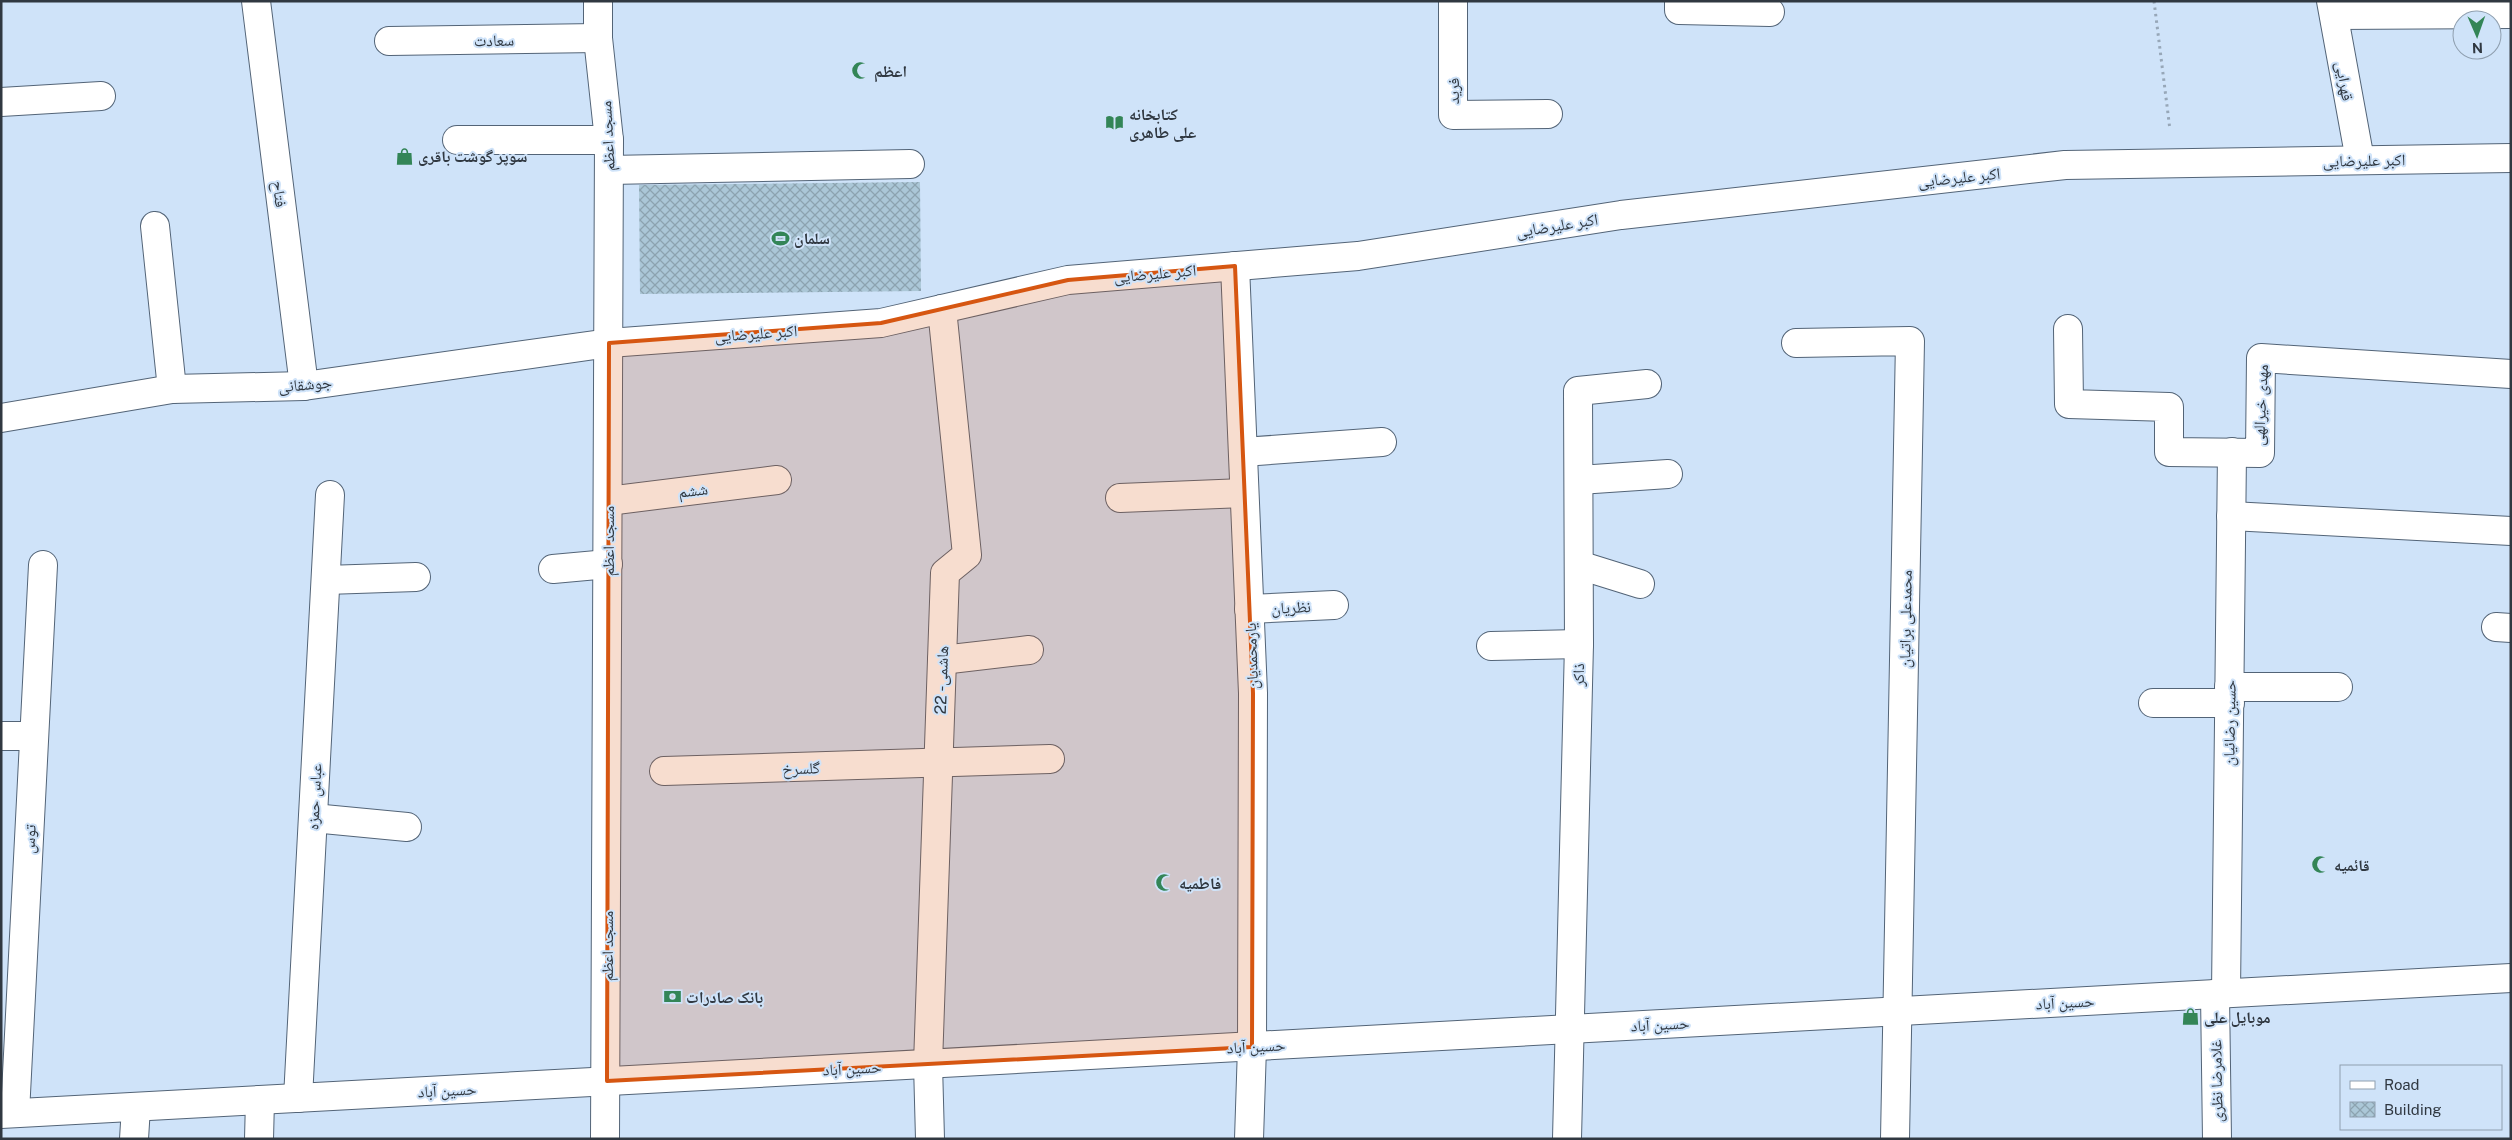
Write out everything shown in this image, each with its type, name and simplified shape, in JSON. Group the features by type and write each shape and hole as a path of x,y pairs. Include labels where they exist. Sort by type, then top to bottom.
{"street":[{"name":"فتاح","path":"256,1 304,386"},
{"name":"مسجد اعظم","path":"598,1 598,38 609,140 605,1139"},
{"name":"فرید","path":"1452,1 1454,115 1548,114"},
{"path":"1679,1 1679,10 1770,12"},
{"path":"2333,8 2511,14"},
{"name":"قهرایی","path":"2333,8 2360,160"},
{"name":"سعادت","path":"389,41 598,38"},
{"path":"1,102 102,96"},
{"path":"457,140 609,140"},
{"name":"اکبر علیرضایی","path":"609,343 881,324 1068,280 1358,256 1621,215 2065,165 2511,158"},
{"path":"609,170 910,164"},
{"path":"155,226 172,388"},
{"name":"یارمحمدیان","path":"1234,266 1253,693 1252,1046 1249,1139"},
{"name":"هاشمی - 22","path":"930,1139 928,1064 945,573 967,555 942,309"},
{"name":"مهدی خیرالهی","path":"2068,329 2069,404 2169,407 2169,452 2260,453 2261,358 2511,374"},
{"name":"محمدعلی براتیان","path":"1796,343 1910,341 1898,1011"},
{"name":"جوشقانی","path":"1,418 172,388 304,386 609,343"},
{"name":"ذاکر","path":"1567,1139 1579,644 1578,391 1647,384"},
{"path":"1243,452 1382,442"},
{"name":"حسین رضائیان","path":"2220,994 2230,695 2232,452"},
{"path":"1579,480 1668,474"},
{"name":"ششم","path":"608,501 777,480"},
{"path":"1120,498 1244,492"},
{"name":"عباس حمزه","path":"298,1098 330,495"},
{"path":"2231,516 2511,530"},
{"name":"توس","path":"8,1114 11,1000 34,736 43,564"},
{"path":"553,569 608,564"},
{"path":"1579,565 1640,584"},
{"path":"326,580 416,577"},
{"name":"نظریان","path":"1249,610 1334,605"},
{"path":"1491,646 1579,644"},
{"path":"942,660 1029,650"},
{"path":"2153,703 2338,687"},
{"path":"1,736 34,736"},
{"name":"گلسرخ","path":"664,771 938,764 1050,758"},
{"path":"313,818 407,827"},
{"name":"حسین آباد","path":"8,1114 2511,978"},
{"name":"غلامرضا نظری","path":"2217,1139 2220,994"},
{"path":"1895,1139 1898,1011"},
{"path":"259,1139 260,1100"},
{"path":"134,1139 136,1107"}],"path":[{"path":"2154,1 2174,163"}],"highlighted area":[{"path":"1235,266 1253,693 1252,1047 607,1081 609,343 881,323 1068,280"}],"building":[{"name":"سلمان","path":"920,182 921,291 640,294 639,185"}],"place":[{"name":"اعظم","path":"860,71"},
{"name":"کتابخانه علی طاهری","path":"1115,123"},
{"name":"سوپر گوشت باقری","path":"404,156"},
{"name":"سلمان","path":"780,238"},
{"name":"قائمیه","path":"2320,865"},
{"name":"فاطمیه","path":"1165,883"},
{"name":"بانک صادرات","path":"672,997"},
{"name":"موبایل علی","path":"2190,1017"}]}
